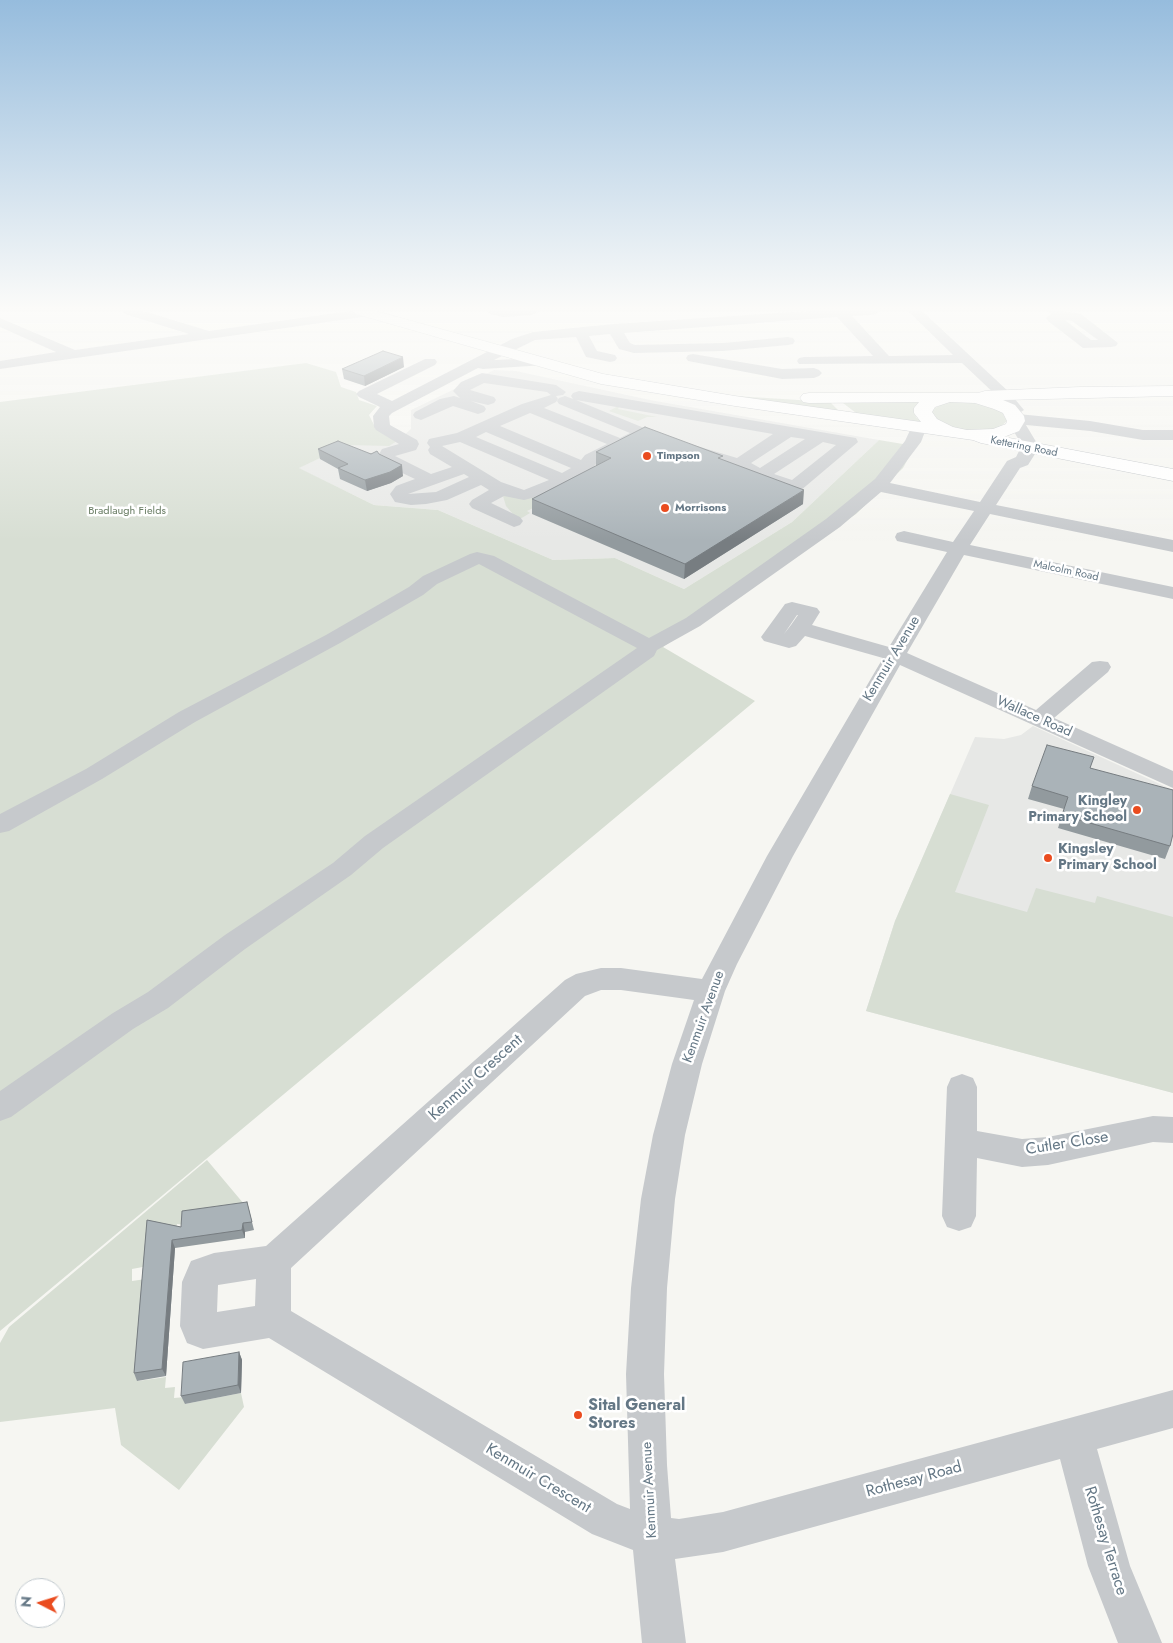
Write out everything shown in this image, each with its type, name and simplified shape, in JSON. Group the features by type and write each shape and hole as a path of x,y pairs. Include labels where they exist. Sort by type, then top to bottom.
{"main road":[{"name":"Kettering Road","path":"649,388 918,429 963,434 990,440 1021,457 1081,458"},
{"name":"Kettering Road","path":"697,388 744,394 830,393 977,398 1000,404 1055,450 1081,458 1173,475"},
{"path":"1098,393 1029,400 1013,427 1006,431 983,435 963,434 937,427 926,419 923,413 923,408 929,403 956,397 1004,395 1173,391"},
{"name":"Kettering Road","path":"830,393 836,404 846,411 870,421"}],"street":[{"path":"377,388 364,394 393,407"},
{"path":"390,424 381,416 393,407 429,388"},
{"path":"434,388 435,395 412,406 390,424 382,427 422,445 502,489 524,495 549,488 584,467 600,454 621,444 665,440 701,433 719,420"},
{"path":"465,388 485,396 488,400 514,413 532,427"},
{"path":"549,388 561,397 665,440 724,446 754,426"},
{"path":"826,388 830,393"},
{"path":"996,388 1004,395 1030,445 1021,457"},
{"path":"430,480 387,459 386,456 388,453 464,436 514,413 561,397 678,413 850,442 794,487 761,475 739,464 724,446"},
{"path":"563,480 421,415 446,402 454,401 514,413 621,444"},
{"path":"665,440 678,413"},
{"path":"1016,419 1090,426 1143,436 1173,435"},
{"path":"485,426 584,467"},
{"path":"0,1108 124,1021 158,1000 235,942 342,869 374,842 646,650 649,646 693,622 833,523 881,482 913,442 918,429"},
{"path":"739,464 789,431"},
{"path":"761,475 820,437"},
{"path":"583,448 600,454"},
{"name":"Kenmuir Avenue","path":"664,1643 652,1537 647,1465 645,1374 649,1288 658,1199 669,1135 687,1064 711,992 736,938 780,856 958,549 984,508 1021,457"},
{"path":"465,468 402,490 398,494 401,498 411,500 426,499 441,496 482,478"},
{"path":"887,488 1173,546"},
{"path":"502,489 478,504 514,522"},
{"name":"Malcolm Road","path":"904,537 1173,593"},
{"path":"0,825 94,774 187,717 333,639 416,591 430,580 477,558 487,560 649,646"},
{"name":"Wallace Road","path":"800,628 895,655 1173,780"},
{"path":"1039,719 1100,667"},
{"name":"Kenmuir Crescent","path":"274,1260 575,988 586,982 601,979 711,992"},
{"path":"959,1216 962,1087"},
{"name":"Cutler Close","path":"960,1142 1022,1152 1048,1151 1153,1129 1173,1130"},
{"path":"274,1260 274,1320 200,1331 198,1326 200,1282 203,1272 274,1260"},
{"name":"Kenmuir Crescent","path":"274,1320 606,1520 652,1537"},
{"name":"Rothesay Road","path":"652,1537 679,1539 723,1532 1173,1409"},
{"name":"Rothesay Terrace","path":"1074,1437 1110,1566 1140,1643"}],"shaded area":[{"path":"457,388 593,388 650,400 879,440 792,522 684,589 615,558 553,560 438,510 374,505 298,468 348,445 397,441 411,429 411,410"},
{"name":"Kingsley Primary School","path":"1033,726 1173,790 1173,1093 866,1011 895,921 975,737 1004,739 1021,735"}],"green space":[{"name":"Bradlaugh Fields","path":"112,388 343,388 356,392 359,400 377,406 369,415 376,429 397,441 389,446 348,445 299,468 374,505 438,510 553,560 615,558 684,589 792,522 879,440 915,446 903,468 856,514 663,647 755,701 0,1331 0,402"},
{"path":"735,396 830,402 841,413 733,399"},
{"path":"922,401 915,413 916,417 925,424 921,425 856,413 843,403"},
{"path":"946,402 979,403 1002,412 1007,421 998,429 968,432 939,423 931,411"},
{"path":"620,405 618,409 657,417 647,417 638,421 609,411"},
{"path":"509,494 538,494 543,503 527,511 530,513 520,519 506,506 503,496"},
{"name":"Kingsley Primary School","path":"950,794 989,805 955,892 1027,912 1036,888 1095,903 1097,896 1173,917 1173,1093 866,1011 895,921"},
{"path":"207,1160 249,1210 196,1218 185,1225 177,1224 176,1234 148,1266 132,1269 132,1281 146,1279 138,1381 166,1377 165,1388 175,1387 174,1398 185,1397 185,1404 241,1393 244,1407 179,1490 121,1445 115,1408 0,1422 0,1343 9,1327"}],"building":[{"name":"Morrisons","path":"645,427 723,456 718,458 804,490 685,564 532,499 611,458 596,452"},
{"path":"338,441 371,454 377,451 379,454 402,465 390,472 365,480 338,468 348,464 318,449"},
{"name":"Kingley Primary School","path":"1047,745 1094,757 1090,768 1173,790 1173,834 1170,846 1062,815 1068,797 1032,786"},
{"path":"247,1202 252,1222 243,1223 242,1230 172,1240 162,1369 134,1373 147,1220 181,1227 182,1211"},
{"path":"239,1352 238,1385 181,1396 183,1362"}],"place":[{"name":"Timpson","path":"647,456"},
{"name":"Morrisons","path":"665,508"},
{"name":"Kingley Primary School","path":"1137,810"},
{"name":"Kingsley Primary School","path":"1048,858"},
{"name":"Sital General Stores","path":"578,1415"}]}
